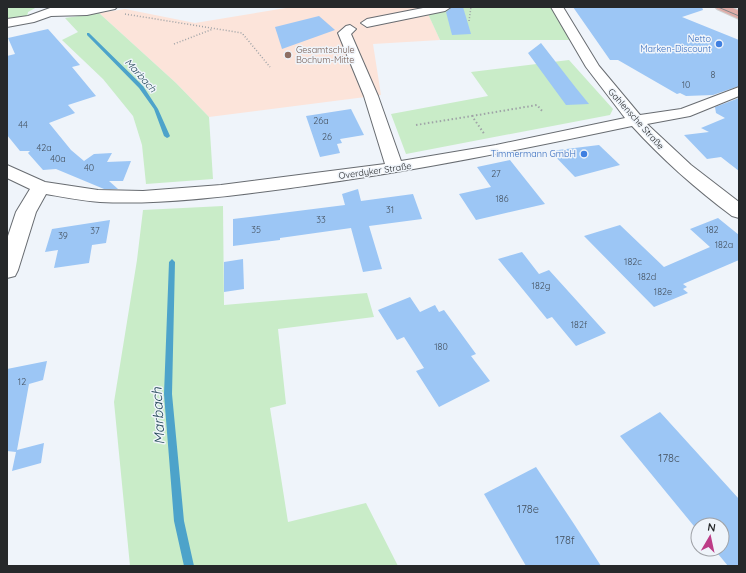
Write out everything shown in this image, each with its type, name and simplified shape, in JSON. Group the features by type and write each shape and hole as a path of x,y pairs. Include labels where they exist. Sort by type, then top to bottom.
{"main road":[{"path":"721,7 739,15"}],"street":[{"path":"7,23 30,19 50,12 87,11 111,7"},
{"path":"367,22 445,7"},
{"name":"Gahlensche Straße","path":"557,7 606,86 635,121 682,167 739,211"},
{"path":"350,29 344,33 371,96 394,168"},
{"name":"Overdyker Straße","path":"7,171 41,187 98,196 143,197 221,191 394,168 496,150 635,121 684,113 739,91"},
{"path":"7,270 26,212 41,187"}],"path":[{"path":"469,21 470,7"},
{"path":"122,13 143,18 242,33 270,68"},
{"path":"174,44 193,38 214,28"},
{"path":"416,125 537,105 543,112"},
{"path":"472,116 496,150"}],"shaded area":[{"path":"292,7 425,7 440,40 373,44 381,95 209,117 176,83 99,13 125,9 195,23"}],"green space":[{"path":"7,7 37,7 28,12 27,18 7,20"},
{"path":"459,7 551,7 571,40 440,40 428,14"},
{"path":"99,13 176,83 209,117 213,179 146,184 142,145 133,116 103,79 62,40 78,32 65,18"},
{"path":"569,60 613,109 610,115 406,154 391,114 488,96 471,72"},
{"path":"223,206 224,305 367,293 374,317 278,329 286,404 270,408 288,522 366,503 398,566 130,566 114,402 137,260 143,210"}],"building":[{"path":"452,7 463,7 471,34 452,35 446,12"},
{"path":"573,7 702,7 703,10 682,17 739,40 739,86 713,95 686,96 680,93 677,94 618,60 610,60"},
{"path":"319,16 335,30 282,49 275,27"},
{"path":"48,29 80,65 72,67 96,96 68,105 75,113 49,123 71,150 84,161 94,154 112,153 107,162 131,161 123,181 109,181 118,189 104,189 56,169 43,170 28,153 30,151 20,151 7,135 7,56 15,54 8,38"},
{"path":"541,43 589,104 566,105 528,53"},
{"path":"739,98 739,171 721,157 707,159 684,135 709,132 701,128 725,118 716,113 715,107"},
{"path":"351,109 364,135 340,139 342,143 337,144 340,153 320,157 306,116"},
{"path":"599,145 620,165 575,177 550,151"},
{"path":"510,160 545,204 476,220 459,194 491,187 477,167"},
{"path":"358,189 361,201 413,194 422,219 369,226 382,269 363,272 351,228 233,246 233,219 345,205 342,194"},
{"path":"718,218 739,235 739,260 683,284 687,287 683,289 688,293 654,307 584,236 620,225 664,267 710,247 690,229"},
{"path":"110,220 106,243 92,245 89,263 54,268 58,250 45,252 52,229"},
{"path":"522,252 539,274 549,270 606,333 576,346 552,317 547,319 498,259"},
{"path":"243,259 244,289 224,292 224,262"},
{"path":"410,297 420,312 435,305 439,312 444,310 476,354 471,356 490,381 439,407 416,371 424,368 404,337 397,340 378,310"},
{"path":"47,361 43,380 29,384 17,450 44,443 41,463 12,471 16,452 7,451 7,369"},
{"path":"660,412 739,499 739,566 728,566 721,557 730,557 730,517 690,517 690,521 620,436"},
{"path":"536,467 601,566 526,566 484,494"}],"waterway":[{"name":"Marbach","path":"88,34 141,87 156,109 167,136"},
{"name":"Marbach","path":"172,262 168,394 179,521 189,566"}],"tram line":[{"path":"718,7 739,16"}],"place":[{"name":"Netto Marken-Discount","path":"719,44"},
{"name":"Gesamtschule Bochum-Mitte","path":"288,55"},
{"name":"Timmermann GmbH","path":"584,154"}]}
